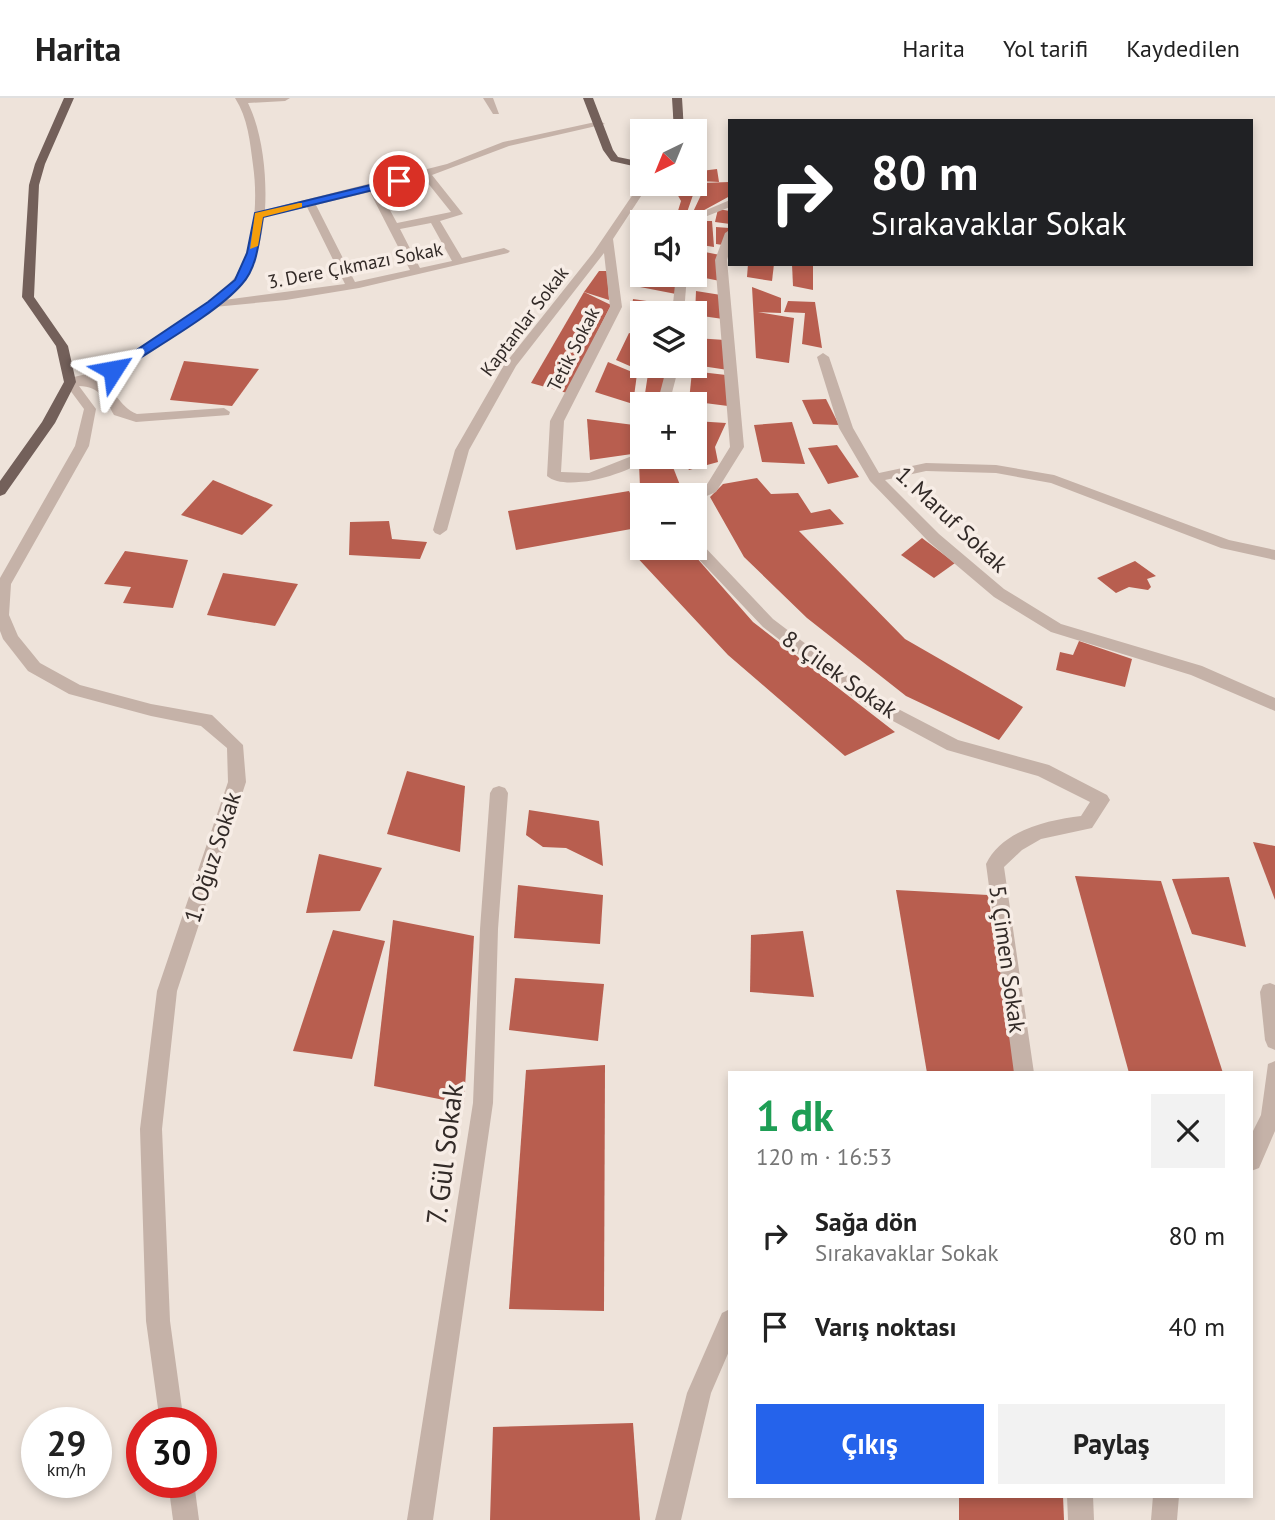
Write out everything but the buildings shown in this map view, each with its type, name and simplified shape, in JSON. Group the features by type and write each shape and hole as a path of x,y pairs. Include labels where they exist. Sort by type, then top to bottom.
{"main road":[{"path":"0,491 48,423 70,382 62,346 28,297 34,185 40,164 69,98"},
{"path":"588,98 608,150 615,159 630,162"},
{"path":"677,98 678,119"}],"street":[{"path":"70,382 113,370 212,304 239,281 252,253 258,215 259,172 252,130 241,99 285,98"},
{"path":"488,98 496,112"},
{"path":"258,215 373,188 506,144 600,124"},
{"path":"393,227 458,214 425,173"},
{"path":"373,188 417,273"},
{"name":"Kaptanlar Sokak","path":"440,530 462,450 510,365 608,239 636,196"},
{"path":"310,203 351,285"},
{"path":"707,212 728,204"},
{"path":"434,219 459,262"},
{"path":"707,491 711,489 737,447 720,260 728,238"},
{"name":"Tetik Sokak","path":"608,239 616,307 557,421 554,476 590,478 630,462"},
{"name":"3. Dere Çıkmazı Sokak","path":"212,304 267,301 417,273 504,251"},
{"name":"1. Maruf Sokak","path":"823,357 846,428 875,478 934,538 999,593 1056,628 1196,670 1275,705"},
{"path":"70,382 95,382 113,395 119,412 135,418 225,412"},
{"name":"1. Oğuz Sokak","path":"70,382 90,409 82,446 4,584 1,615 11,639 34,667 75,690 151,710 206,720 235,745 237,782 167,991 151,1129 158,1321 170,1407"},
{"path":"875,478 926,467 996,469 1054,479 1226,544 1275,555"},
{"name":"8. Çilek Sokak","path":"707,559 768,623 871,702 953,745 1043,770 1101,800 1086,823"},
{"name":"7. Gül Sokak","path":"420,1520 483,1103 489,929 499,793"},
{"name":"5. Çimen Sokak","path":"1024,1071 995,864 1017,841 1055,827 1086,823"},
{"path":"1270,992 1275,1040"},
{"path":"1253,1156 1271,1116 1275,1071"},
{"path":"668,1520 699,1394 728,1326"},
{"path":"183,1498 186,1520"},
{"path":"1080,1498 1081,1520"},
{"path":"1164,1520 1166,1498"}],"slow traffic":[{"path":"253,246 258,215 299,205"}],"route":[{"path":"113,370 212,304 239,281 252,253 258,215 399,181"}]}
